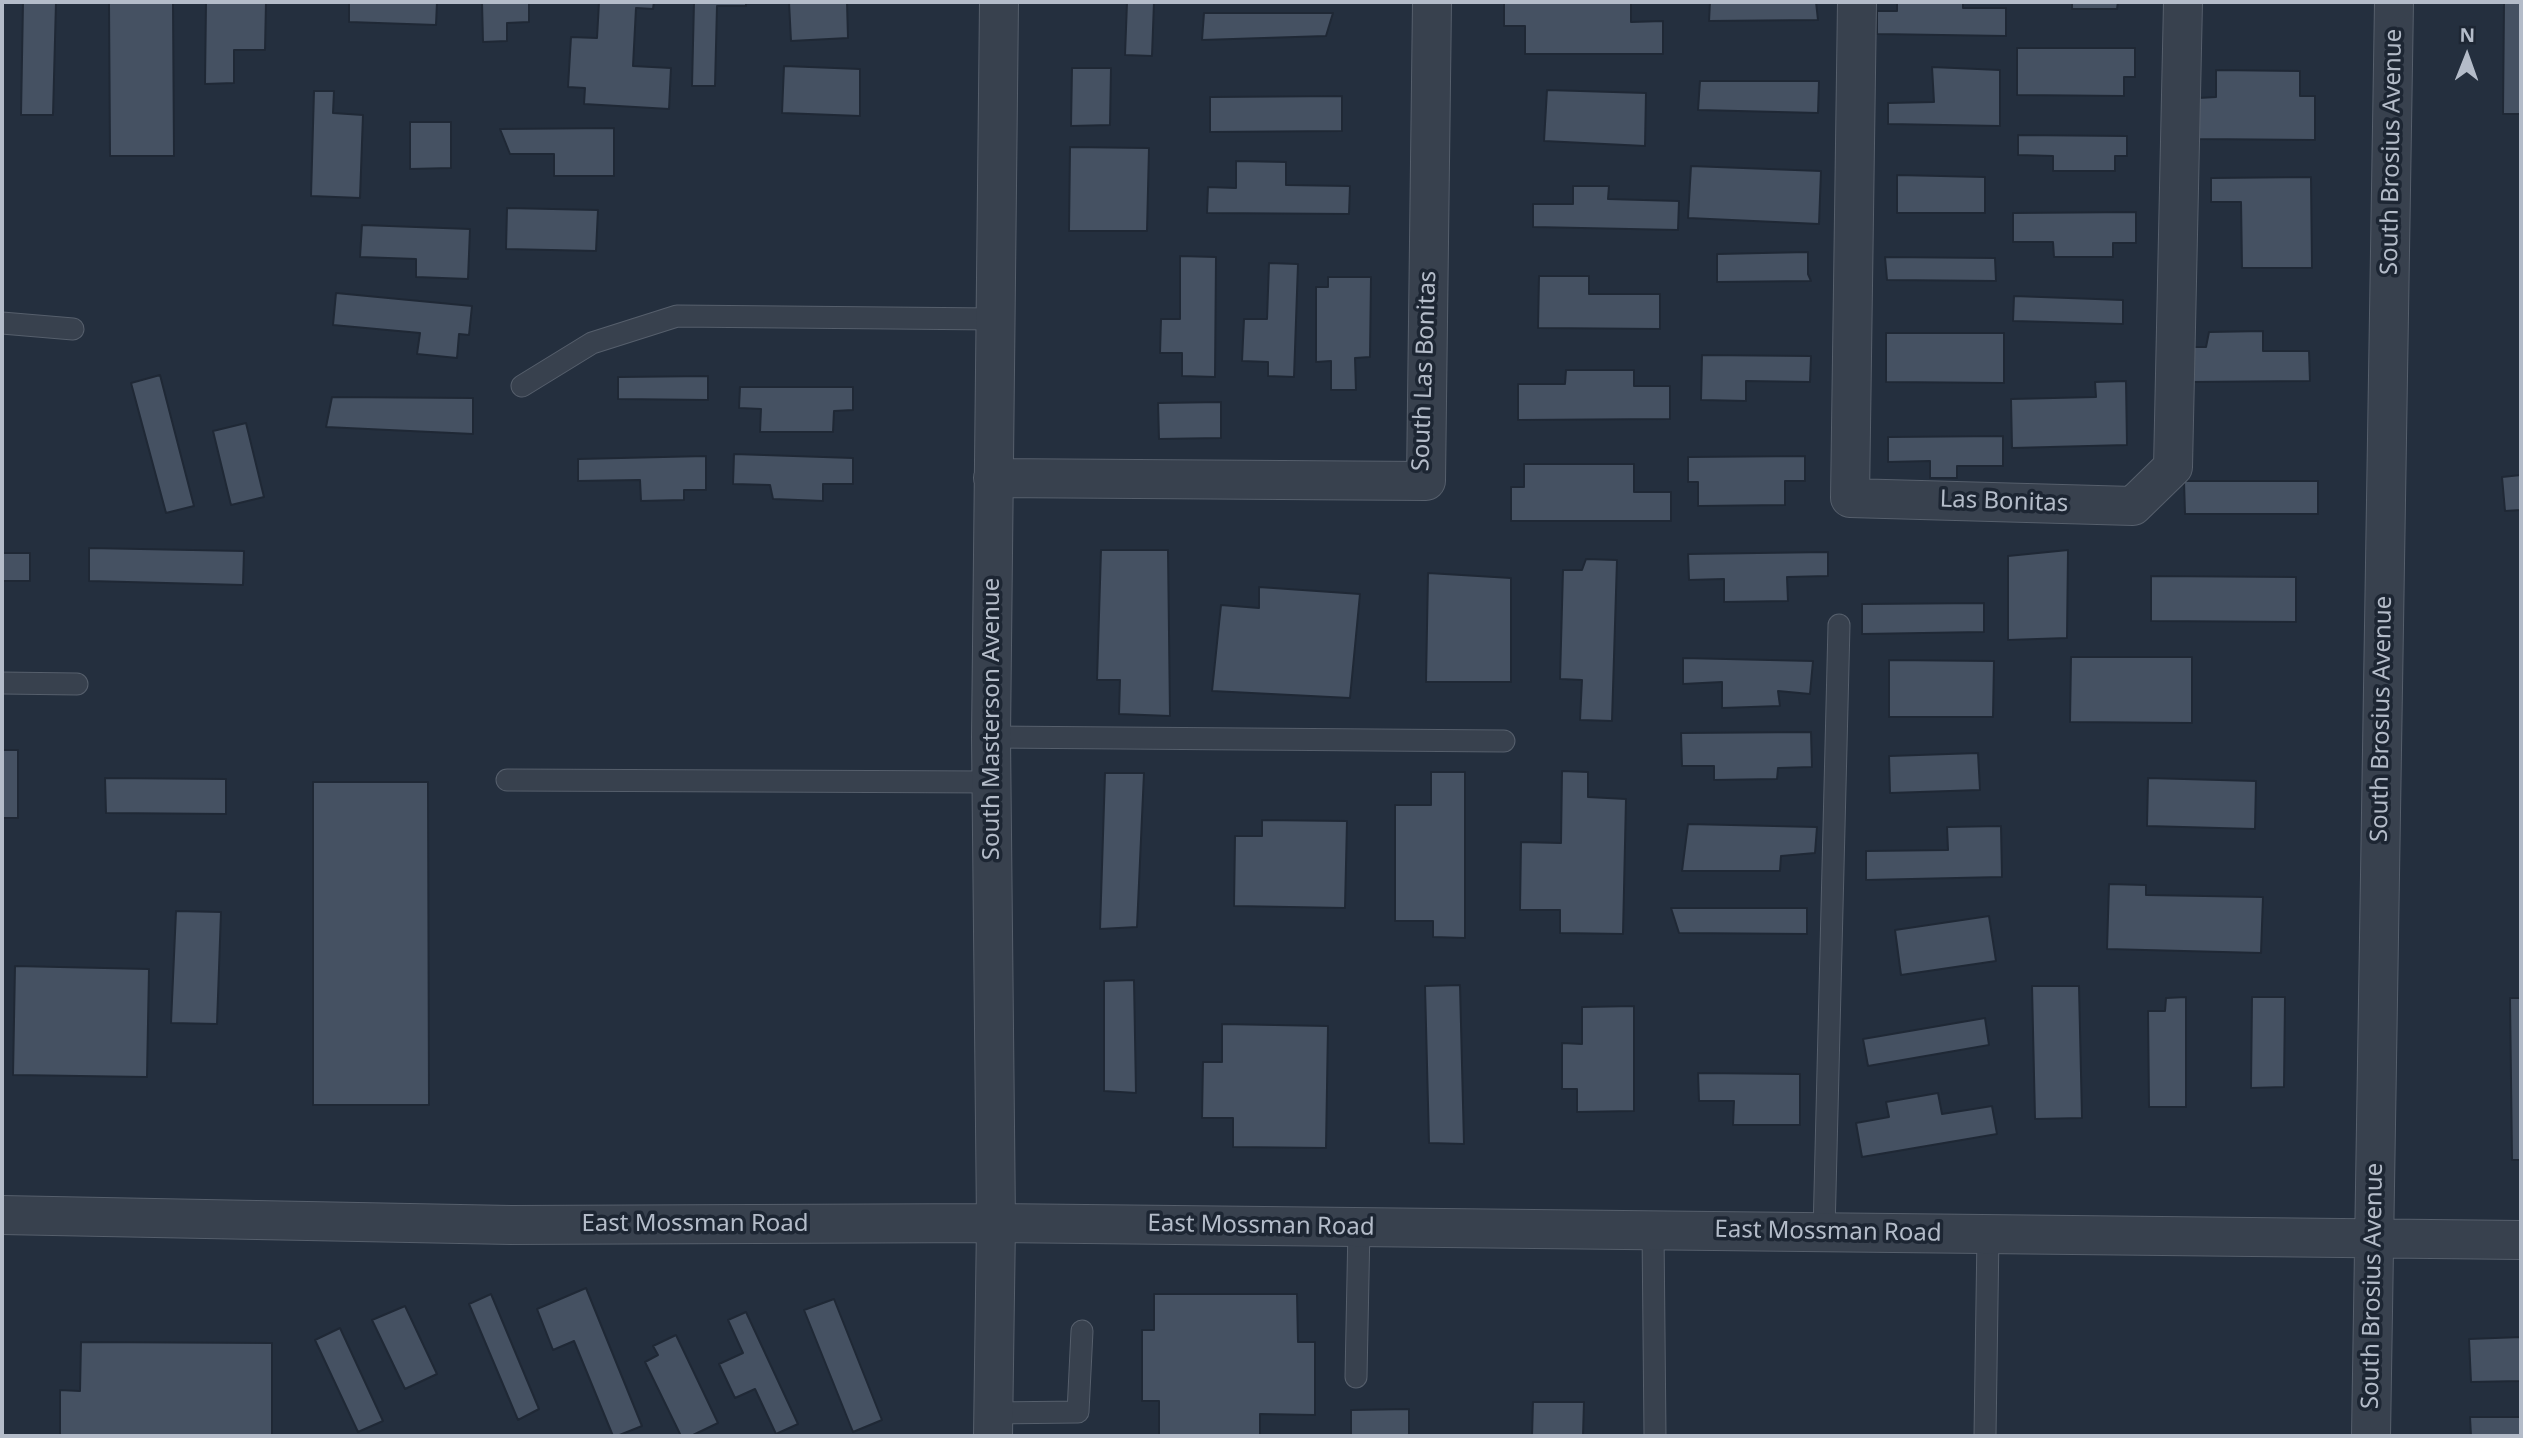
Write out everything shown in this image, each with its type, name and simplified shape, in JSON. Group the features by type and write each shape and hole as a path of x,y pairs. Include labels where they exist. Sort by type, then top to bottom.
{"street":[{"name":"South Masterson Avenue","path":"993,1425 996,1223 991,737 999,2"},
{"name":"South Las Bonitas","path":"993,478 1426,481 1432,2"},
{"name":"Las Bonitas","path":"1857,2 1850,498 2133,506 2173,467 2183,2"},
{"name":"South Brosius Avenue","path":"2371,1436 2394,2"},
{"name":"East Mossman Road","path":"2,1215 511,1225 996,1223 2521,1240"}],"lane":[{"path":"522,386 592,343 677,316 995,318"},
{"path":"2,323 74,329"},
{"path":"1824,1232 1839,625"},
{"path":"2,683 77,684"},
{"path":"991,737 1504,741"},
{"path":"507,780 992,782"},
{"path":"1356,1377 1359,1227"},
{"path":"1653,1230 1655,1436"},
{"path":"1985,1436 1988,1234"},
{"path":"993,1425 1078,1412 1082,1331"}],"building":[{"path":"23,2 56,2 53,115 21,115"},
{"path":"109,2 173,2 174,156 110,156"},
{"path":"206,2 266,2 265,50 234,50 234,83 205,84"},
{"path":"349,2 437,2 436,25 349,22"},
{"path":"482,2 529,2 529,22 507,23 507,41 483,42"},
{"path":"599,2 654,2 653,9 636,8 633,66 671,68 669,109 584,104 585,88 568,87 571,37 597,38"},
{"path":"694,2 746,2 746,6 717,6 715,86 692,86"},
{"path":"789,2 847,2 848,38 791,41"},
{"path":"1127,2 1154,2 1152,56 1125,55"},
{"path":"1504,2 1631,2 1631,22 1663,21 1663,54 1525,54 1525,26 1504,26"},
{"path":"1710,2 1816,2 1818,20 1709,21"},
{"path":"1897,2 1963,2 1963,8 2006,8 2006,36 1877,34 1877,11 1897,11"},
{"path":"2072,2 2118,2 2117,9 2072,9"},
{"path":"2504,2 2521,2 2521,114 2503,114"},
{"path":"1204,13 1333,13 1326,36 1202,40"},
{"path":"2017,48 2135,48 2135,77 2124,77 2124,96 2017,95"},
{"path":"784,66 860,69 860,116 782,113"},
{"path":"1932,67 2000,70 2000,126 1888,124 1888,103 1934,102"},
{"path":"1072,68 1111,68 1110,125 1071,126"},
{"path":"2216,70 2300,71 2300,96 2315,96 2315,140 2197,139 2198,98 2216,97"},
{"path":"1700,81 1819,81 1818,113 1698,110"},
{"path":"1547,90 1646,93 1645,146 1544,141"},
{"path":"314,91 334,91 333,113 363,115 360,198 311,196"},
{"path":"1342,96 1342,131 1210,132 1210,97"},
{"path":"410,122 451,122 451,168 410,169"},
{"path":"614,128 614,176 554,176 554,154 510,154 500,129"},
{"path":"2018,135 2127,136 2127,156 2115,156 2115,171 2053,171 2053,156 2018,155"},
{"path":"1070,147 1149,148 1147,231 1069,231"},
{"path":"1236,161 1286,162 1286,185 1350,186 1349,214 1207,213 1208,187 1236,188"},
{"path":"1691,166 1821,171 1819,224 1688,218"},
{"path":"1897,175 1985,177 1985,213 1897,213"},
{"path":"2311,177 2312,268 2242,268 2241,202 2211,202 2211,178"},
{"path":"1573,186 1609,186 1608,199 1679,201 1678,230 1533,227 1533,204 1573,204"},
{"path":"507,208 598,210 596,251 506,249"},
{"path":"2136,212 2136,243 2113,243 2113,257 2054,257 2053,242 2013,242 2013,213"},
{"path":"362,225 470,229 468,279 416,277 416,259 360,257"},
{"path":"1808,252 1808,274 1811,281 1717,282 1717,254"},
{"path":"1180,256 1216,257 1215,377 1182,376 1182,353 1160,353 1161,319 1180,319"},
{"path":"1885,257 1995,258 1996,281 1887,280"},
{"path":"1269,263 1298,264 1294,377 1268,376 1268,362 1242,361 1244,319 1267,319"},
{"path":"1539,276 1589,276 1589,294 1660,294 1660,329 1538,328"},
{"path":"1328,277 1371,277 1370,357 1355,358 1356,390 1331,390 1331,361 1316,362 1316,287 1328,287"},
{"path":"336,293 472,306 469,335 459,334 457,358 417,354 420,333 333,325"},
{"path":"2014,296 2123,300 2123,324 2013,321"},
{"path":"2263,331 2263,351 2309,351 2310,381 2191,382 2191,347 2206,347 2209,332"},
{"path":"1886,333 2004,333 2004,383 1886,382"},
{"path":"1702,355 1811,356 1810,382 1746,381 1746,401 1701,400"},
{"path":"1566,370 1634,370 1634,386 1670,386 1670,419 1518,420 1518,384 1565,384"},
{"path":"160,375 194,506 166,513 131,383"},
{"path":"708,376 708,400 618,399 618,377"},
{"path":"2126,381 2127,445 2012,448 2011,399 2096,397 2095,382"},
{"path":"740,387 853,387 853,410 834,411 833,432 760,432 761,409 739,408"},
{"path":"332,397 473,398 473,434 326,427"},
{"path":"1221,402 1221,438 1159,439 1158,403"},
{"path":"246,423 264,497 231,505 213,431"},
{"path":"2003,436 2003,466 1957,466 1957,478 1930,478 1930,461 1888,462 1888,437"},
{"path":"734,454 853,458 853,484 823,484 823,501 773,499 770,485 733,484"},
{"path":"706,456 706,490 684,490 684,500 641,501 640,480 578,481 578,459"},
{"path":"1805,456 1805,481 1785,481 1785,505 1698,506 1698,482 1688,482 1688,457"},
{"path":"1524,464 1634,464 1634,492 1671,492 1671,521 1511,521 1511,487 1524,487"},
{"path":"2521,475 2521,510 2505,511 2502,477"},
{"path":"2184,481 2318,481 2318,514 2185,514"},
{"path":"89,548 244,551 243,585 89,581"},
{"path":"1101,550 1168,550 1170,716 1119,714 1120,680 1097,680"},
{"path":"2068,550 2067,638 2008,640 2008,556"},
{"path":"1828,552 1828,576 1787,577 1788,601 1724,602 1724,579 1689,580 1688,554"},
{"path":"2,553 30,553 30,581 2,581"},
{"path":"1586,559 1617,560 1612,721 1580,720 1582,680 1560,679 1563,570 1582,570"},
{"path":"1428,573 1511,578 1511,682 1426,682"},
{"path":"2151,576 2296,577 2296,622 2151,621"},
{"path":"1259,587 1360,594 1350,698 1212,691 1221,605 1259,608"},
{"path":"1984,603 1984,632 1862,634 1862,604"},
{"path":"2071,657 2192,657 2192,723 2070,722"},
{"path":"1683,658 1813,661 1810,694 1778,691 1780,706 1722,708 1722,682 1683,684"},
{"path":"1889,660 1994,661 1993,717 1889,717"},
{"path":"1811,732 1812,767 1778,768 1777,779 1714,780 1714,766 1682,766 1681,733"},
{"path":"2,750 18,750 18,818 2,818"},
{"path":"1978,753 1980,790 1890,793 1889,756"},
{"path":"1562,771 1588,772 1588,797 1626,799 1623,934 1560,933 1560,910 1520,910 1521,842 1561,843"},
{"path":"1431,772 1465,772 1465,938 1433,937 1433,921 1395,921 1395,805 1431,805"},
{"path":"1105,773 1144,773 1137,927 1100,929"},
{"path":"105,778 226,779 226,814 106,813"},
{"path":"2148,778 2256,781 2255,829 2147,826"},
{"path":"313,782 428,782 429,1105 313,1105"},
{"path":"1262,820 1347,821 1345,908 1234,906 1235,836 1262,836"},
{"path":"1688,824 1817,827 1815,853 1781,856 1780,871 1682,871"},
{"path":"2001,826 2002,877 1866,880 1866,851 1948,850 1947,827"},
{"path":"2109,884 2146,885 2146,895 2263,897 2261,953 2107,949"},
{"path":"1671,908 1807,908 1807,934 1679,933"},
{"path":"176,911 221,912 217,1024 171,1023"},
{"path":"1989,916 1996,961 1901,975 1895,930"},
{"path":"15,966 149,969 147,1077 13,1075"},
{"path":"1134,980 1136,1093 1104,1091 1104,981"},
{"path":"1460,985 1464,1144 1429,1143 1425,986"},
{"path":"2032,986 2079,986 2082,1118 2035,1119"},
{"path":"2186,997 2186,1107 2149,1107 2148,1011 2165,1011 2166,998"},
{"path":"2252,997 2285,997 2284,1087 2251,1088"},
{"path":"2510,998 2521,998 2521,1160 2512,1160"},
{"path":"1634,1006 1634,1111 1577,1112 1577,1089 1562,1089 1562,1043 1582,1044 1582,1007"},
{"path":"1985,1018 1989,1045 1868,1066 1863,1039"},
{"path":"1222,1024 1328,1026 1326,1148 1233,1147 1233,1118 1202,1118 1203,1062 1222,1062"},
{"path":"1698,1073 1800,1074 1800,1125 1733,1125 1734,1101 1699,1101"},
{"path":"1938,1093 1942,1114 1992,1106 1997,1134 1862,1157 1856,1123 1889,1117 1886,1102"},
{"path":"586,1288 642,1426 617,1436 613,1436 574,1341 553,1350 537,1309"},
{"path":"491,1294 539,1409 518,1420 469,1304"},
{"path":"1154,1294 1297,1294 1298,1342 1315,1342 1315,1415 1260,1414 1260,1436 1159,1436 1159,1401 1142,1401 1142,1330 1154,1330"},
{"path":"834,1299 882,1420 853,1432 804,1310"},
{"path":"405,1306 437,1374 405,1389 372,1320"},
{"path":"746,1312 798,1424 776,1434 755,1389 735,1398 719,1364 743,1353 728,1320"},
{"path":"340,1328 383,1421 358,1432 315,1340"},
{"path":"676,1335 718,1423 691,1436 681,1436 645,1362 658,1355 653,1346"},
{"path":"2521,1337 2521,1381 2471,1382 2469,1339"},
{"path":"81,1342 272,1343 272,1436 60,1436 60,1390 80,1391"},
{"path":"1533,1402 1584,1402 1583,1436 1532,1436"},
{"path":"1409,1409 1409,1436 1351,1436 1351,1410"},
{"path":"2470,1417 2521,1417 2521,1436 2471,1436"}]}
